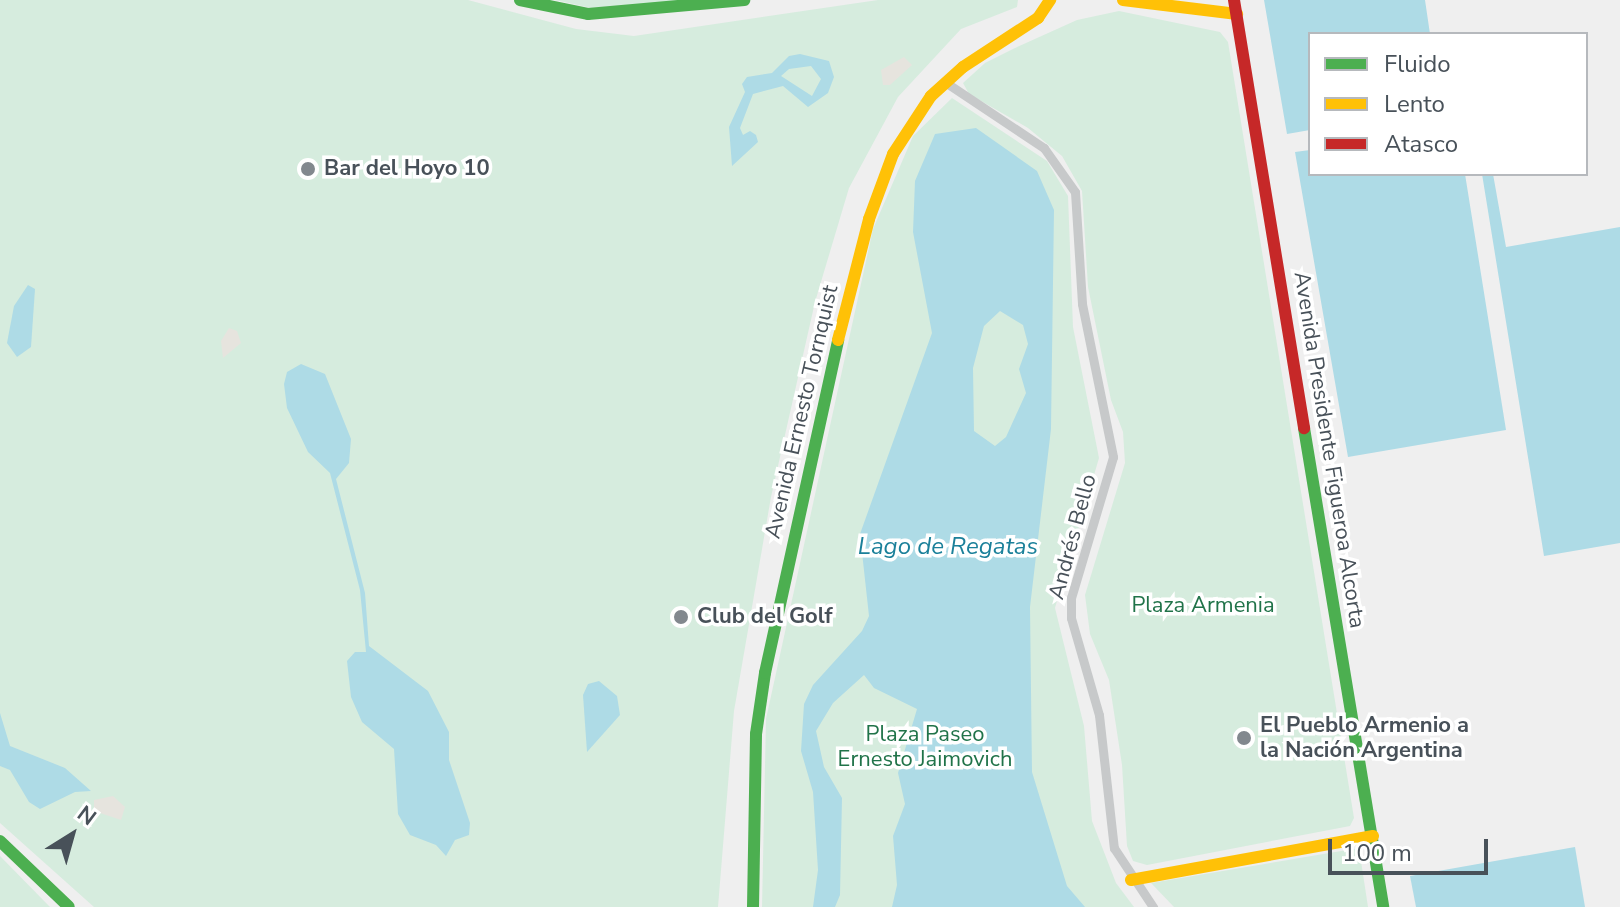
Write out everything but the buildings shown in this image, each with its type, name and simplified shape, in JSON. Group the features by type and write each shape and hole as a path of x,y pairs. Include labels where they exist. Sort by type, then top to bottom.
{"street":[{"path":"520,0 588,14 744,0"},
{"name":"Avenida Ernesto Tornquist","path":"753,907 756,734 811,448 882,183 904,134 945,82 988,48 1026,28 1050,0"},
{"path":"1123,0 1237,14"},
{"name":"Avenida Presidente Figueroa Alcorta","path":"1234,0 1383,907"},
{"name":"Andrés Bello","path":"945,82 1044,148 1075,192 1084,316 1113,457 1071,598 1071,618 1099,715 1114,848 1131,880 1153,907"},
{"path":"1131,880 1373,836"},
{"path":"0,841 69,907"}],"green space":[{"path":"0,0 468,0 576,29 634,36 878,0 1018,0 1017,7 961,29 898,97 849,188 815,302 771,497 734,711 718,907 94,907 0,823"},
{"path":"555,0 692,0 591,8"},
{"name":"Plaza Armenia","path":"1119,11 1220,32 1228,42 1354,818 1350,826 1147,865 1133,861 1127,846 1122,765 1109,680 1090,634 1085,595 1125,463 1123,432 1111,400 1088,287 1082,191 1062,156 1028,128 969,94 963,83 985,63 1015,48 1077,20"},
{"name":"Plaza Paseo Ernesto Jaimovich","path":"952,98 1047,161 1068,196 1073,327 1099,458 1055,608 1084,726 1092,821 1116,883 1134,907 762,907 766,719 873,229 913,136"},
{"path":"1359,848 1368,907 1174,907 1151,883"},
{"path":"0,856 50,907 0,907"}],"sand":[{"path":"904,57 912,65 890,85 883,85 881,70"},
{"path":"229,328 237,331 241,343 223,358 221,341"},
{"path":"113,796 125,807 121,820 94,811 94,800"}],"water":[{"path":"1264,0 1425,0 1430,32 1308,32 1308,130 1287,134"},
{"path":"800,54 829,61 834,77 828,93 808,107 783,86 753,94 740,128 743,135 750,131 756,135 758,142 732,166 729,127 745,92 742,84 747,77 772,73 789,56","holes":["811,66 821,79 812,96 781,76 789,69"]},
{"name":"Lago de Regatas","path":"976,128 1037,171 1054,210 1051,429 1030,607 1032,772 1067,886 1085,907 892,907 897,885 893,836 905,804 898,773 917,709 874,688 864,675 833,703 816,731 824,767 842,798 840,895 835,907 813,907 818,870 813,792 801,751 804,704 813,685 862,631 869,616 860,534 932,333 913,232 915,181 935,134","holes":["1000,311 1023,325 1028,344 1019,369 1026,393 1006,437 995,446 974,431 973,368 984,326"]},
{"path":"1308,150 1308,176 1465,176 1506,430 1348,457 1295,152"},
{"path":"1482,176 1493,176 1506,247 1620,227 1620,543 1544,556"},
{"path":"28,285 35,289 31,347 17,357 7,343 14,306"},
{"path":"301,364 325,374 351,439 349,463 336,479 365,593 369,646 428,691 449,732 449,760 470,823 469,835 455,840 446,856 436,845 410,835 398,814 394,749 362,722 351,697 347,661 355,652 366,652 360,590 330,473 308,452 287,408 284,384 287,372"},
{"path":"599,681 617,696 620,715 587,752 583,695 588,684"},
{"path":"0,713 10,746 65,768 91,791 75,792 40,809 29,802 10,770 0,766"},
{"path":"1575,847 1585,907 1416,907 1410,876"}],"traffic: fast":[{"path":"520,0 588,14 744,0"},
{"path":"753,907 756,734 765,673 838,340"},
{"path":"1304,428 1383,907"},
{"path":"0,841 69,907"}],"traffic: slow":[{"path":"838,340 869,219 893,154 931,96 963,67 1038,18 1050,0"},
{"path":"1123,0 1237,14"},
{"path":"1131,880 1373,836"}],"traffic: jam":[{"path":"1234,0 1304,428"}],"place":[{"name":"Bar del Hoyo 10","path":"308,169"},
{"name":"Club del Golf","path":"681,617"},
{"name":"El Pueblo Armenio a la Nación Argentina","path":"1244,738"}]}
